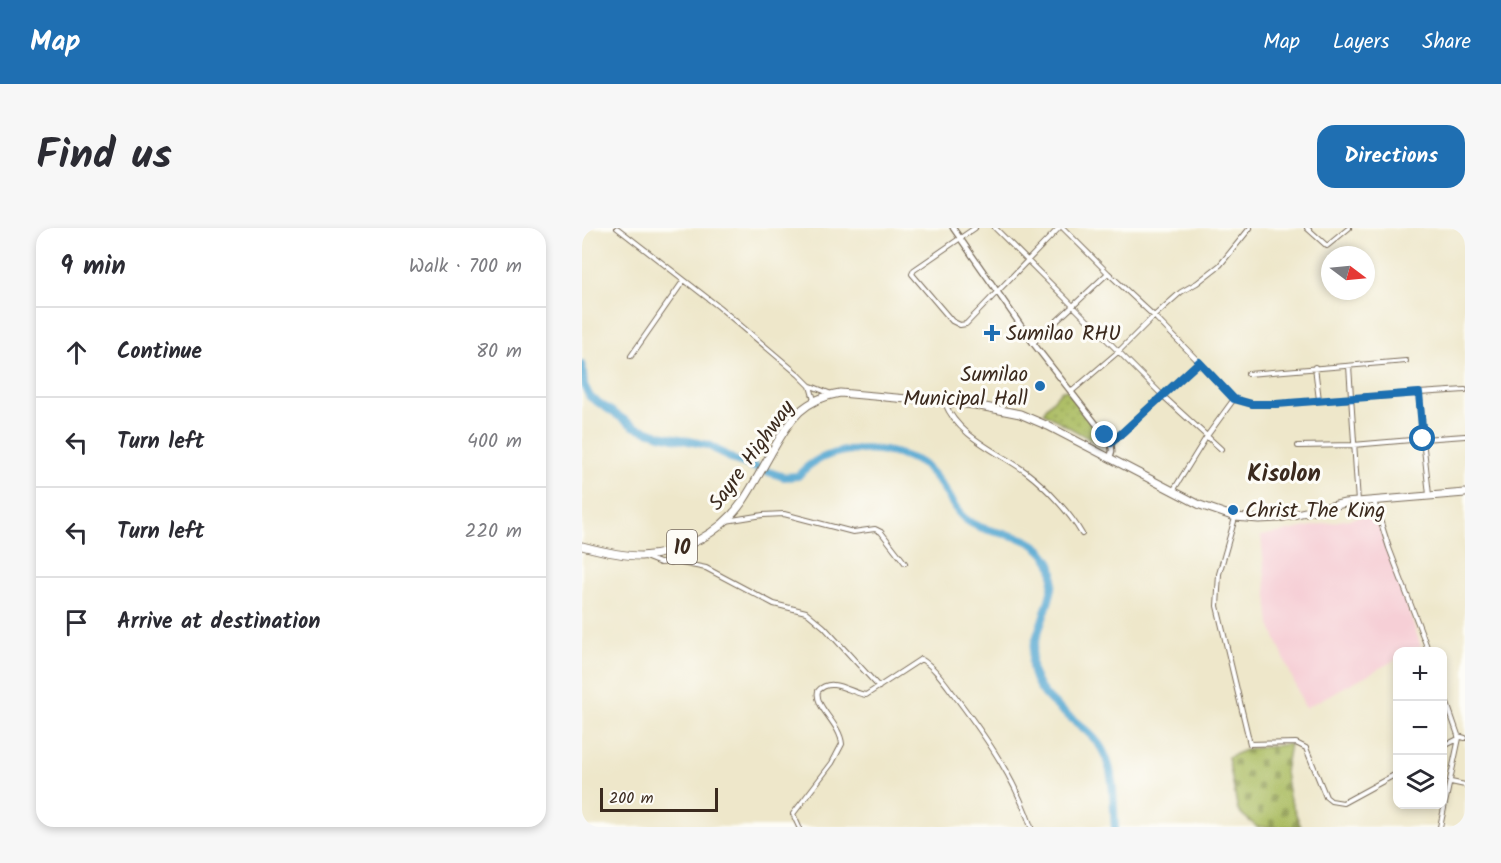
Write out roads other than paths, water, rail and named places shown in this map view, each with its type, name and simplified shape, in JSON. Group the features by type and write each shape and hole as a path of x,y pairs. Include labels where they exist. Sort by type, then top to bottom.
{"highway":[{"name":"Sayre Highway","path":"582,546 617,554 641,556 686,546 707,535 726,521 743,501 791,420 800,410 814,400 850,393 989,407 1020,414 1048,426 1213,511 1235,517 1279,518 1358,502 1465,494"}],"street":[{"path":"617,228 684,280 810,386 832,395"},
{"path":"952,228 1033,343 1111,443 1110,458"},
{"path":"975,228 914,270 913,275 952,321 960,324 966,324 1061,228 1154,316 1234,399 1260,405 1465,390"},
{"path":"996,228 1163,396 1221,449"},
{"path":"1071,392 1119,352 1181,292 1220,265 1250,228"},
{"path":"1307,228 1327,246 1349,228"},
{"path":"1033,343 1108,273"},
{"path":"631,356 684,280"},
{"path":"1248,374 1406,361"},
{"path":"1111,443 1199,362"},
{"path":"1349,366 1358,502"},
{"path":"1315,367 1320,400"},
{"path":"810,386 814,400"},
{"path":"1419,393 1430,496"},
{"path":"1173,491 1207,436 1234,399"},
{"path":"945,402 953,417 981,443 1028,473 1066,512 1082,534"},
{"path":"1298,446 1353,445 1465,436"},
{"path":"1374,500 1389,548 1427,647"},
{"path":"726,521 779,514 853,532 875,529 881,532 905,563"},
{"path":"1235,517 1219,574 1217,606 1250,744 1296,743 1303,745 1326,797 1336,804 1343,803 1393,776"},
{"path":"641,556 660,563 676,562 706,568 774,604 806,612 824,627 879,687"},
{"path":"799,827 793,814 832,763 842,744 838,728 818,701 818,691 825,685 833,684 866,695 918,659 924,660 942,680 1000,759 1023,803 1031,827"},
{"path":"1440,827 1451,782 1458,737 1447,701"},
{"path":"1447,744 1458,737 1465,738"},
{"path":"1451,782 1465,785"}],"waterway":[{"path":"582,365 584,385 590,397 635,427 708,445 734,460 784,477 798,476 808,466 821,459 849,450 879,450 914,459 924,465 967,520 983,528 1023,539 1041,550 1049,560 1053,571 1053,583 1033,654 1032,666 1035,679 1052,702 1087,731 1103,751 1112,778 1115,827"}],"place":[{"name":"Sumilao RHU","path":"992,333"},
{"name":"Sumilao Municipal Hall","path":"1040,386"},
{"name":"Christ The King","path":"1233,510"}],"district":[{"name":"Kisolon","path":"1284,473"}]}
